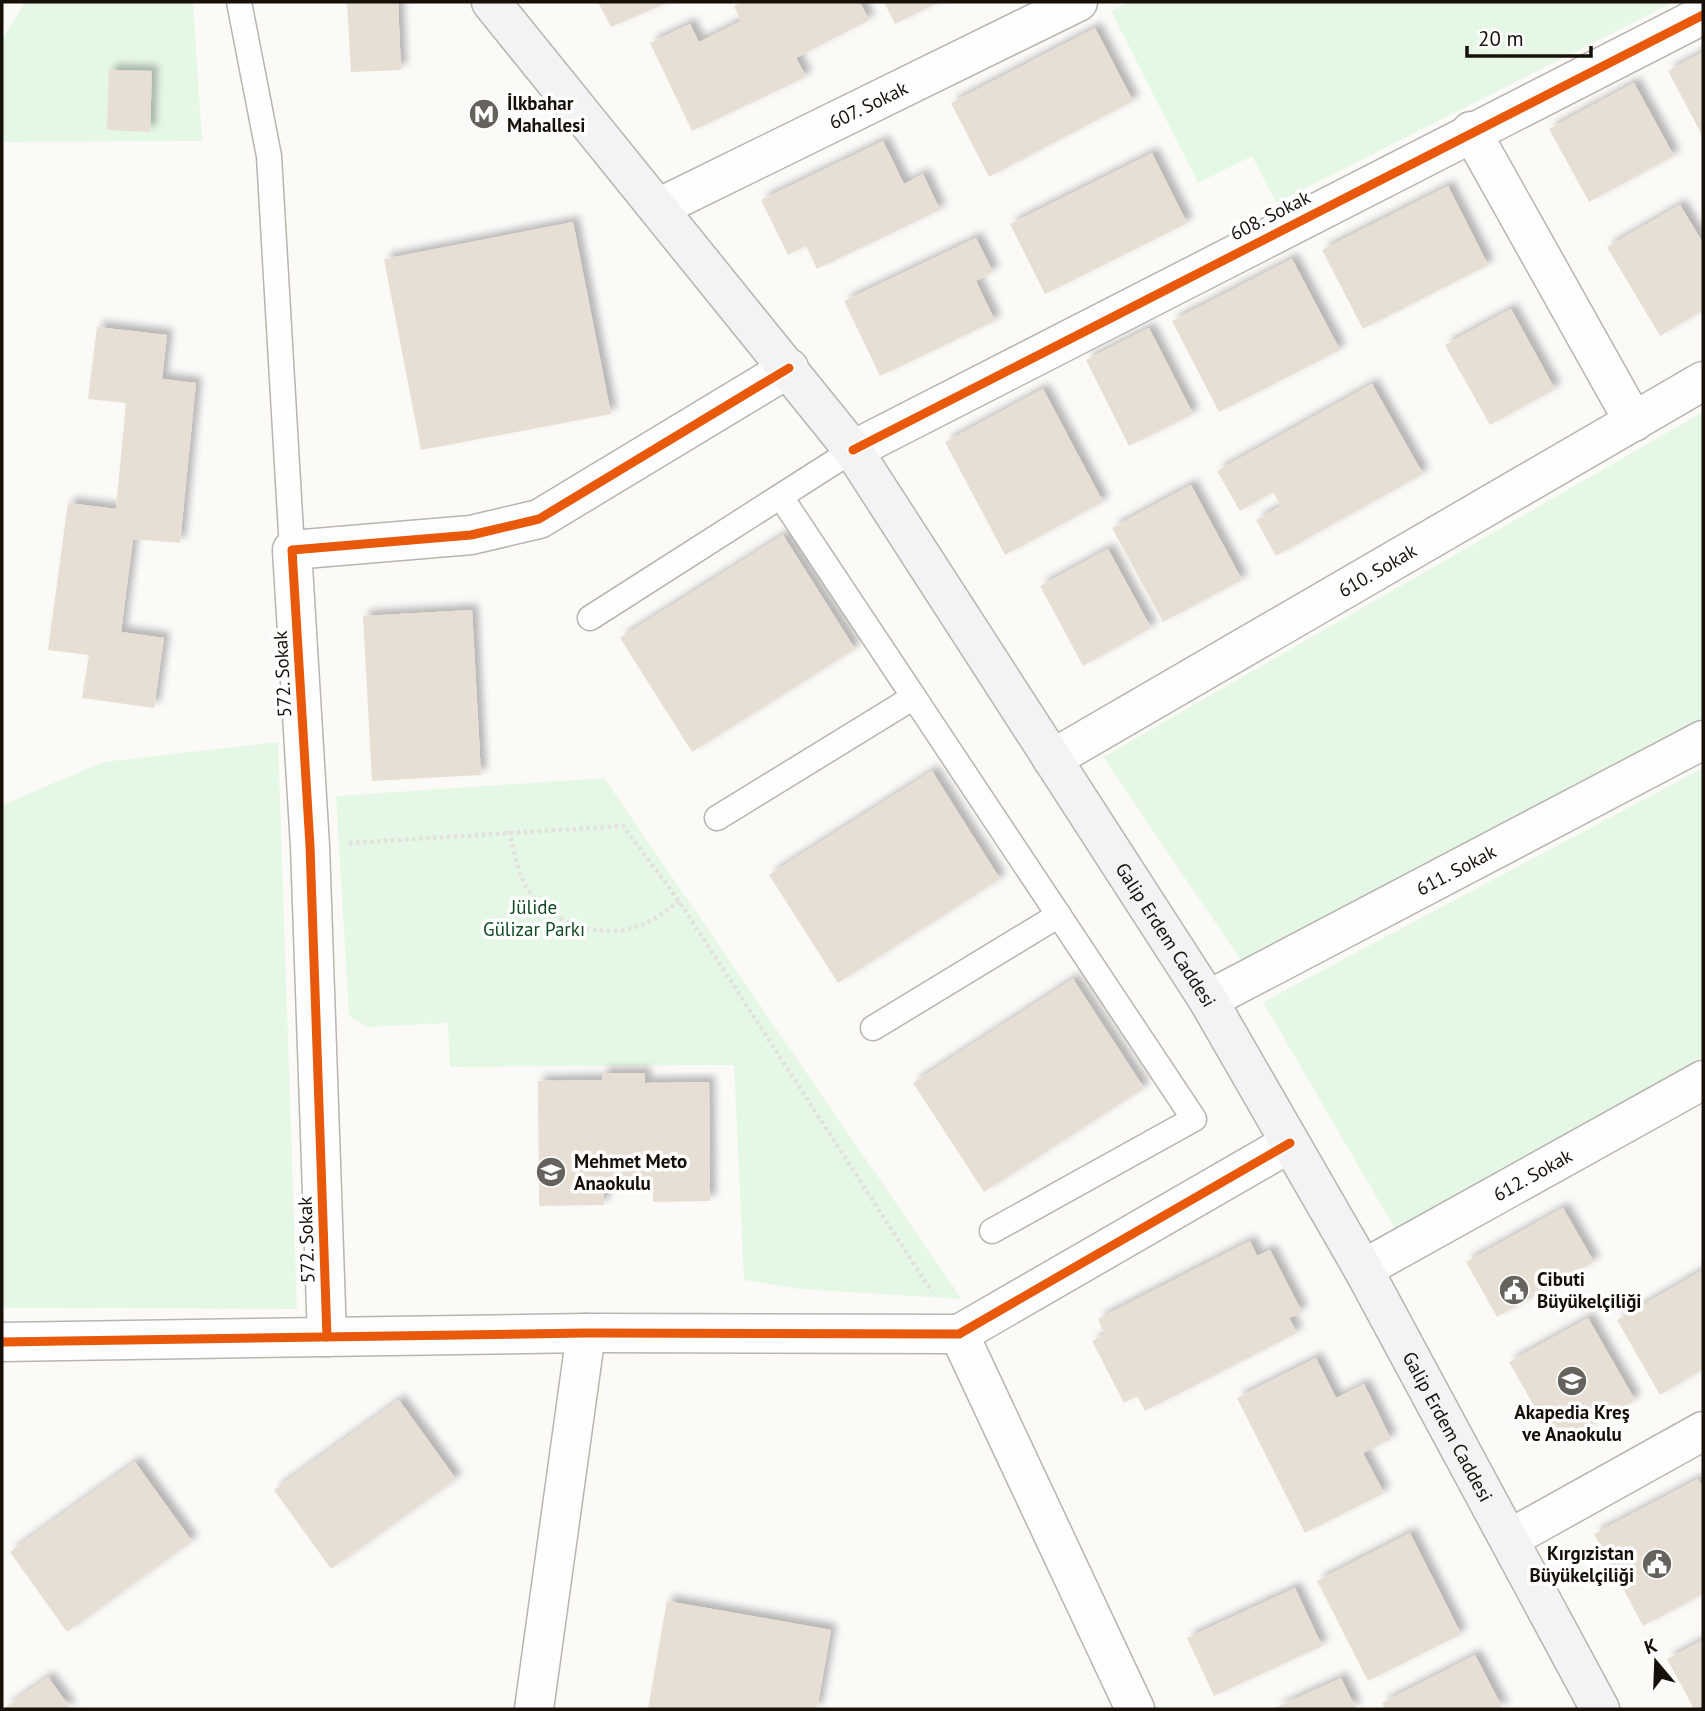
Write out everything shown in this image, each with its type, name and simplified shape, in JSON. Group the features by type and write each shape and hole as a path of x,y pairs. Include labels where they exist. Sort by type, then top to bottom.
{"main road":[{"name":"Galip Erdem Caddesi","path":"468,2 658,208"},
{"name":"Galip Erdem Caddesi","path":"491,2 853,450 1208,1000 1363,1269 1600,1709"}],"street":[{"name":"607. Sokak","path":"658,208 1079,2"},
{"name":"608. Sokak","path":"853,450 1471,131 1703,15"},
{"path":"1471,131 1633,422"},
{"path":"292,550 471,535 539,519 789,368"},
{"name":"610. Sokak","path":"1052,759 1703,381"},
{"name":"572. Sokak","path":"292,550 310,846 327,1337"},
{"name":"611. Sokak","path":"1208,1000 1703,740"},
{"name":"612. Sokak","path":"1363,1269 1703,1080"},
{"path":"2,1342 586,1333 959,1334 1290,1143"},
{"path":"534,1709 586,1333"},
{"path":"959,1334 1135,1709"},
{"path":"1508,1539 1703,1431"}],"lane":[{"path":"239,2 269,156 292,550"},
{"path":"590,618 853,450"},
{"path":"781,497 1194,1119 992,1231"},
{"path":"717,818 914,697"},
{"path":"873,1028 1059,915"}],"path":[{"path":"310,846 509,831 623,826 679,901 959,1334"},
{"path":"509,831 516,859 528,888 549,910 572,925 598,930 630,929 657,919 679,901"}],"green space":[{"path":"25,2 193,2 202,141 2,142 2,40"},
{"path":"1129,2 1674,2 1276,203 1252,156 1198,183 1111,11"},
{"path":"1703,412 1703,718 1242,962 1103,757"},
{"path":"278,742 297,1309 2,1308 2,805 103,762"},
{"path":"1703,768 1703,1057 1395,1229 1263,1002"},
{"name":"Jülide Gülizar Parkı","path":"604,778 962,1299 799,1289 744,1280 734,1065 450,1067 448,1023 367,1027 349,1016 336,796"}],"building":[{"path":"347,2 398,2 401,70 351,72"},
{"path":"598,2 669,2 611,27"},
{"path":"744,2 860,2 869,20 796,58 806,77 692,131 650,43 690,24 699,42 741,21 734,6"},
{"path":"884,2 939,2 895,24"},
{"path":"1095,28 1133,101 989,177 951,103"},
{"path":"1703,52 1703,137 1668,71"},
{"path":"109,70 152,71 150,132 107,130"},
{"path":"1634,83 1674,156 1589,202 1549,129"},
{"path":"883,141 904,184 923,174 940,210 817,269 806,246 788,255 761,200"},
{"path":"1152,153 1187,223 1045,294 1010,224"},
{"path":"1448,186 1488,265 1363,329 1322,250"},
{"path":"1680,205 1703,243 1703,310 1660,336 1607,247"},
{"path":"573,222 611,414 421,450 384,259"},
{"path":"976,238 993,272 976,281 995,321 880,376 844,301"},
{"path":"1292,259 1340,350 1219,412 1172,321"},
{"path":"1511,309 1555,389 1490,425 1445,345"},
{"path":"97,327 167,335 162,379 196,383 180,543 133,539 121,632 164,638 154,708 82,698 89,655 48,650 68,503 116,509 126,403 88,399"},
{"path":"1149,328 1193,414 1129,446 1086,360"},
{"path":"1372,384 1423,474 1276,556 1256,520 1281,506 1273,492 1240,511 1217,471"},
{"path":"1043,389 1103,502 1005,555 945,442"},
{"path":"1191,485 1242,580 1163,622 1112,528"},
{"path":"783,535 855,649 692,752 620,638"},
{"path":"1108,549 1151,628 1083,666 1040,586"},
{"path":"472,610 481,775 372,781 363,616"},
{"path":"932,771 1000,879 838,983 769,875"},
{"path":"1073,979 1144,1088 984,1192 913,1083"},
{"path":"602,1073 645,1073 645,1083 709,1082 710,1201 653,1202 653,1183 604,1183 604,1205 539,1206 538,1081 602,1080"},
{"name":"Cibuti Büyükelçiliği","path":"1563,1208 1594,1262 1497,1317 1466,1262"},
{"path":"1250,1241 1257,1256 1270,1250 1302,1312 1289,1318 1297,1333 1145,1411 1137,1396 1124,1403 1092,1341 1105,1334 1098,1319"},
{"path":"1703,1270 1703,1369 1660,1395 1617,1320"},
{"name":"Akapedia Kreş ve Anaokulu","path":"1588,1318 1635,1400 1556,1445 1509,1362"},
{"path":"1316,1358 1336,1398 1364,1384 1391,1439 1363,1453 1384,1493 1305,1533 1237,1398"},
{"path":"399,1400 456,1479 331,1569 274,1490"},
{"path":"135,1462 192,1541 67,1632 10,1552"},
{"name":"Kırgızistan Büyükelçiliği","path":"1698,1479 1703,1488 1703,1594 1643,1626 1594,1534"},
{"path":"1410,1533 1461,1634 1368,1681 1317,1581"},
{"path":"1295,1588 1322,1646 1214,1696 1187,1638"},
{"path":"667,1601 831,1630 817,1709 648,1709"},
{"path":"1703,1640 1703,1709 1694,1709 1667,1659"},
{"path":"1475,1655 1503,1709 1385,1709 1382,1703"},
{"path":"48,1677 71,1709 3,1709"},
{"path":"1341,1678 1356,1709 1273,1709"}],"cycle path":[{"path":"853,450 1703,15"},
{"path":"327,1337 310,846 292,550 471,535 539,519 789,368"},
{"path":"2,1342 586,1333 959,1334 1290,1143"}],"place":[{"name":"İlkbahar Mahallesi","path":"484,114"},
{"name":"Mehmet Meto Anaokulu","path":"551,1172"},
{"name":"Cibuti Büyükelçiliği","path":"1514,1290"},
{"name":"Akapedia Kreş ve Anaokulu","path":"1572,1381"},
{"name":"Kırgızistan Büyükelçiliği","path":"1657,1564"}]}
